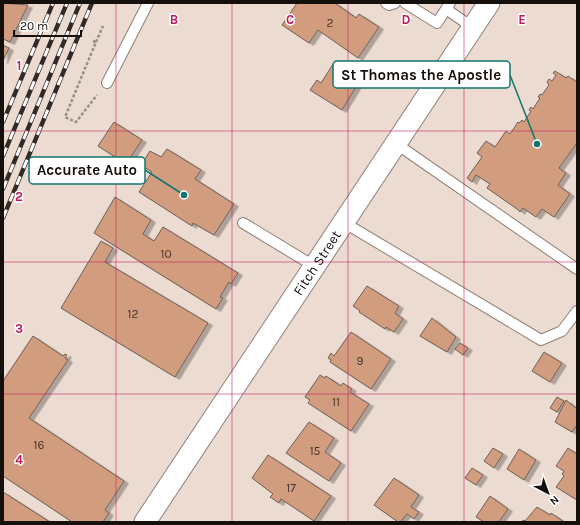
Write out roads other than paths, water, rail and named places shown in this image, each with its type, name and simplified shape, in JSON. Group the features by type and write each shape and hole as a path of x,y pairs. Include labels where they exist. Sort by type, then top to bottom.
{"street":[{"name":"Fitch Street","path":"145,522 489,3"}],"lane":[{"path":"107,83 148,3"},
{"path":"386,3 389,5 395,3"},
{"path":"406,3 437,23 448,6 472,27"},
{"path":"395,143 577,269"},
{"path":"343,222 542,340 562,330 577,310"},
{"path":"243,223 314,266"}],"railway":[{"path":"3,122 53,3"},
{"path":"3,156 67,3"},
{"path":"3,189 80,3"},
{"path":"3,218 92,3"}],"place":[{"name":"St Thomas the Apostle","path":"537,144"},
{"name":"Accurate Auto","path":"184,195"}]}
